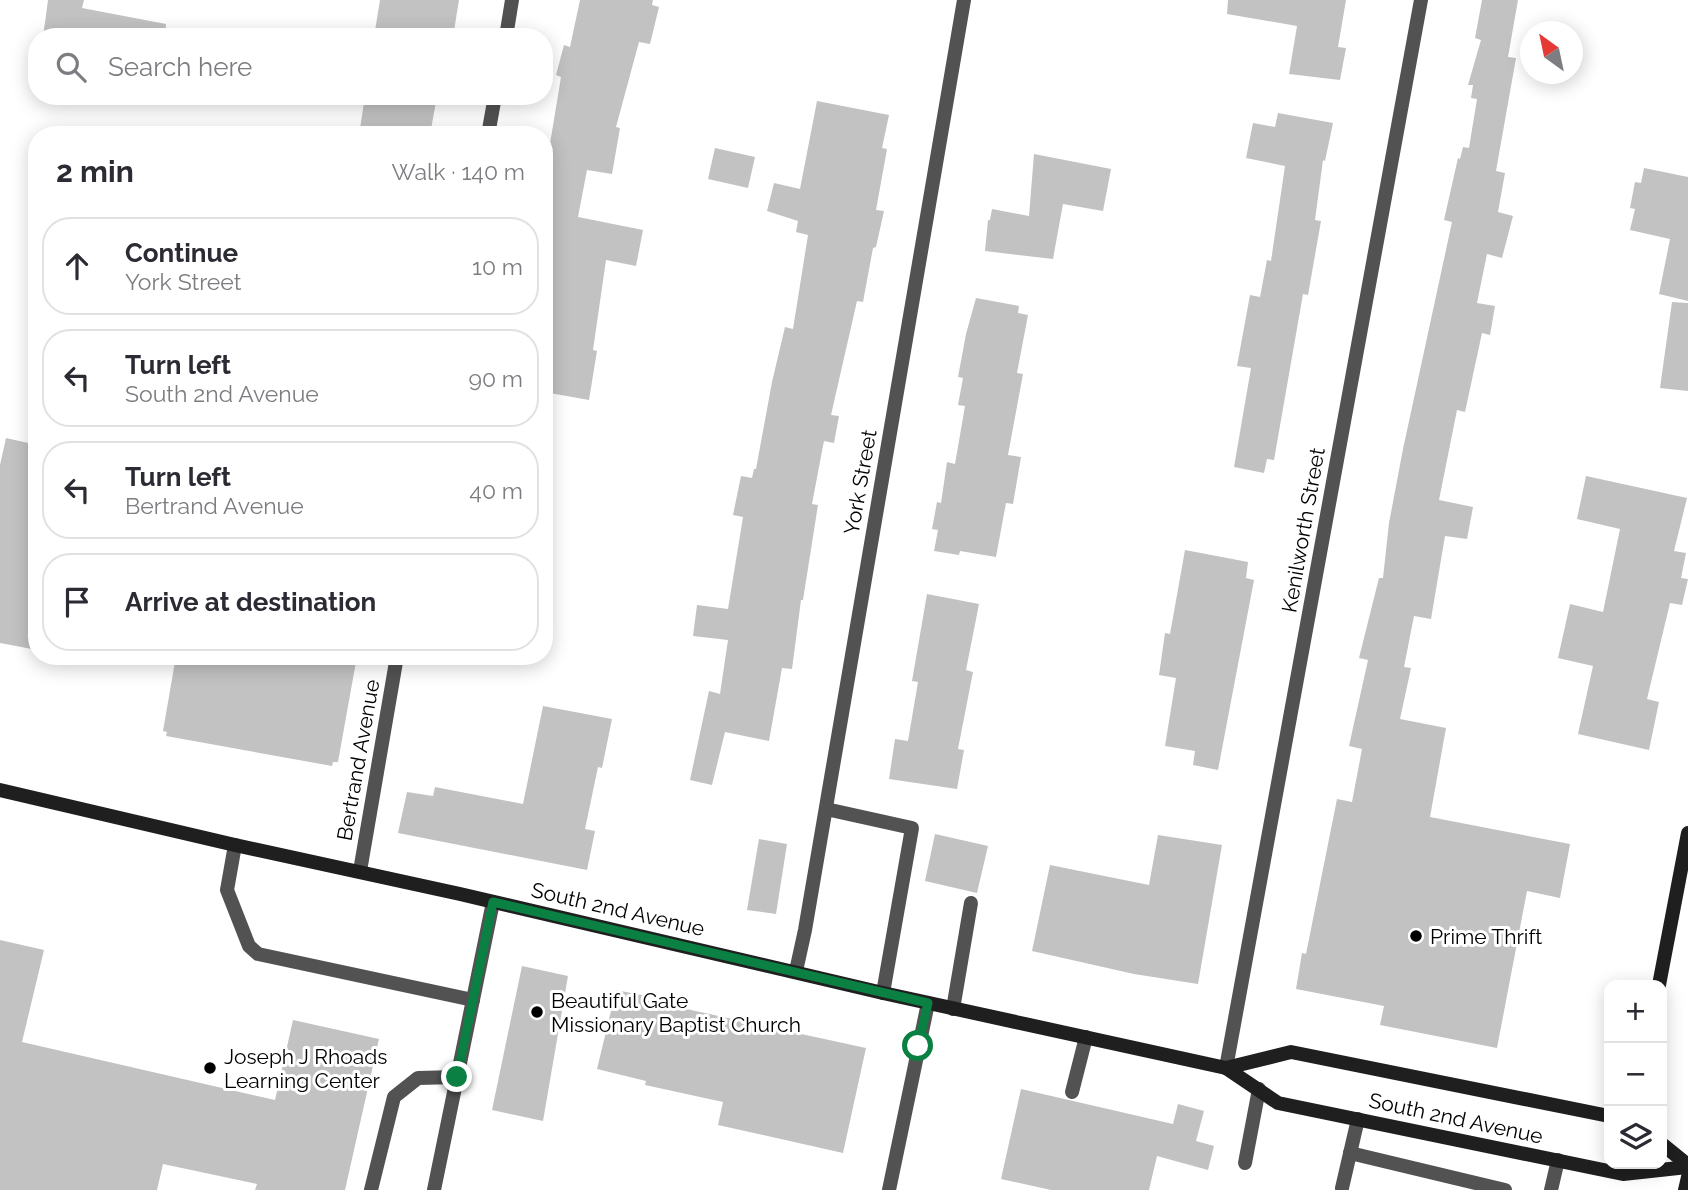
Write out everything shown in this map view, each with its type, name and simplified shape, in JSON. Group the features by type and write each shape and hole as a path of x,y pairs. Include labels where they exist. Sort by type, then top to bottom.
{"main road":[{"name":"South 2nd Avenue","path":"0,790 953,1009 1226,1068 1278,1103 1558,1160 1604,1166"},
{"path":"1660,980 1686,856 1688,833"},
{"name":"South 2nd Avenue","path":"1226,1068 1291,1052 1604,1115"},
{"name":"South 2nd Avenue","path":"1667,1148 1688,1166"},
{"name":"South 2nd Avenue","path":"1667,1167 1688,1166"},
{"path":"1620,1190 1624,1169"},
{"path":"1685,1190 1688,1177"}],"street":[{"path":"507,28 512,0"},
{"name":"York Street","path":"796,971 964,0"},
{"name":"Kenilworth Street","path":"1226,1068 1421,0"},
{"path":"490,126 493,105"},
{"name":"Bertrand Avenue","path":"360,871 395,665"},
{"path":"826,809 912,828 883,993"},
{"path":"235,845 227,890 249,946 258,954 473,1000"},
{"path":"434,1190 493,902"},
{"path":"953,1009 971,903"},
{"path":"889,1190 928,1003"},
{"path":"1072,1092 1086,1037"},
{"path":"371,1190 394,1097 418,1078 457,1077"},
{"path":"1245,1163 1259,1088"},
{"path":"1342,1188 1358,1119"},
{"path":"1350,1153 1505,1190"},
{"path":"1551,1190 1558,1160"}],"building":[{"path":"48,0 84,0 82,8 166,24 166,28 44,28"},
{"path":"380,0 459,0 454,28 375,28"},
{"path":"580,0 653,0 652,5 659,7 650,44 639,42 616,127 620,128 612,174 587,170 578,217 643,230 636,266 606,260 589,400 553,394 553,126 561,77 556,75 564,45 570,47"},
{"path":"1228,0 1346,0 1338,47 1346,48 1340,80 1289,74 1297,26 1227,14"},
{"path":"1482,0 1518,0 1508,57 1516,58 1496,171 1505,173 1498,212 1513,216 1502,258 1487,254 1477,303 1495,306 1490,335 1482,333 1465,412 1457,410 1439,500 1473,507 1467,539 1445,536 1431,619 1414,616 1404,667 1411,668 1400,719 1446,728 1430,817 1570,844 1560,898 1527,891 1497,1048 1380,1025 1384,1006 1296,989 1302,953 1306,954 1337,799 1352,802 1362,749 1349,746 1368,660 1359,658 1379,578 1383,578 1389,523 1403,449 1452,222 1444,220 1458,158 1460,159 1463,147 1469,148 1477,99 1471,98 1473,85 1468,85 1481,40 1475,38"},
{"path":"817,101 889,115 882,148 887,149 876,210 884,211 876,247 873,248 863,302 857,301 831,415 839,416 834,443 824,441 812,504 818,505 792,669 782,668 769,741 725,732 712,785 690,780 709,691 720,694 728,640 693,636 697,605 728,609 743,517 733,515 741,476 752,478 756,469 785,327 793,329 808,235 796,232 798,221 767,211 774,183 800,189"},
{"path":"364,105 435,105 432,126 360,126"},
{"path":"1278,113 1333,123 1325,161 1323,160 1315,220 1321,221 1308,295 1303,294 1274,460 1267,459 1264,473 1234,467 1251,368 1237,366 1250,295 1260,297 1267,260 1271,261 1285,166 1246,158 1253,123 1275,127"},
{"path":"715,148 755,157 748,188 708,179"},
{"path":"1034,154 1111,169 1103,211 1063,204 1053,259 985,251 988,220 992,209 1029,216"},
{"path":"1644,168 1688,177 1688,301 1659,294 1670,239 1630,230 1635,209 1630,208 1635,182 1641,183"},
{"path":"976,298 1019,306 1018,313 1028,315 1017,373 1023,374 1008,455 1021,457 1013,504 1006,503 996,557 960,551 959,555 934,551 938,530 932,529 937,502 941,503 947,462 955,464 965,406 958,405 963,378 958,377"},
{"path":"1672,302 1688,303 1688,391 1660,388"},
{"path":"6,438 28,443 28,648 0,643 0,465"},
{"path":"1586,476 1687,498 1674,551 1686,553 1681,578 1688,579 1682,605 1670,603 1647,699 1659,702 1649,750 1578,734 1593,666 1558,658 1570,604 1603,612 1620,529 1577,519"},
{"path":"1185,550 1248,562 1246,578 1254,580 1218,770 1193,765 1195,751 1165,746 1176,678 1159,675 1165,633 1170,634"},
{"path":"927,594 979,604 966,670 973,672 958,749 964,750 957,789 889,779 895,739 908,741 918,682 912,681"},
{"path":"174,665 355,665 338,762 333,762 332,766 166,736 167,732 163,731"},
{"path":"543,706 612,719 602,768 598,767 585,829 595,831 587,870 398,833 407,792 433,796 435,787 523,804"},
{"path":"935,834 988,846 977,893 925,881"},
{"path":"1158,835 1222,845 1198,984 1134,974 1032,951 1050,865 1149,885"},
{"path":"759,839 787,844 776,914 747,910"},
{"path":"0,940 44,950 22,1042 275,1100 293,1020 379,1039 345,1190 255,1190 257,1184 163,1164 157,1190 0,1190"},
{"name":"Beautiful Gate Missionary Baptist Church","path":"522,966 568,976 543,1121 492,1110"},
{"path":"616,990 646,996 645,1000 866,1048 843,1153 718,1125 723,1102 645,1085 646,1081 597,1069"},
{"path":"1021,1089 1173,1124 1178,1104 1204,1111 1196,1141 1214,1146 1208,1170 1157,1156 1149,1190 1051,1190 1001,1179"}],"place":[{"name":"Prime Thrift","path":"1416,936"},
{"name":"Beautiful Gate Missionary Baptist Church","path":"537,1012"},
{"name":"Joseph J Rhoads Learning Center","path":"210,1068"}],"route":[{"path":"457,1077 493,902 928,1003 918,1046"}]}
